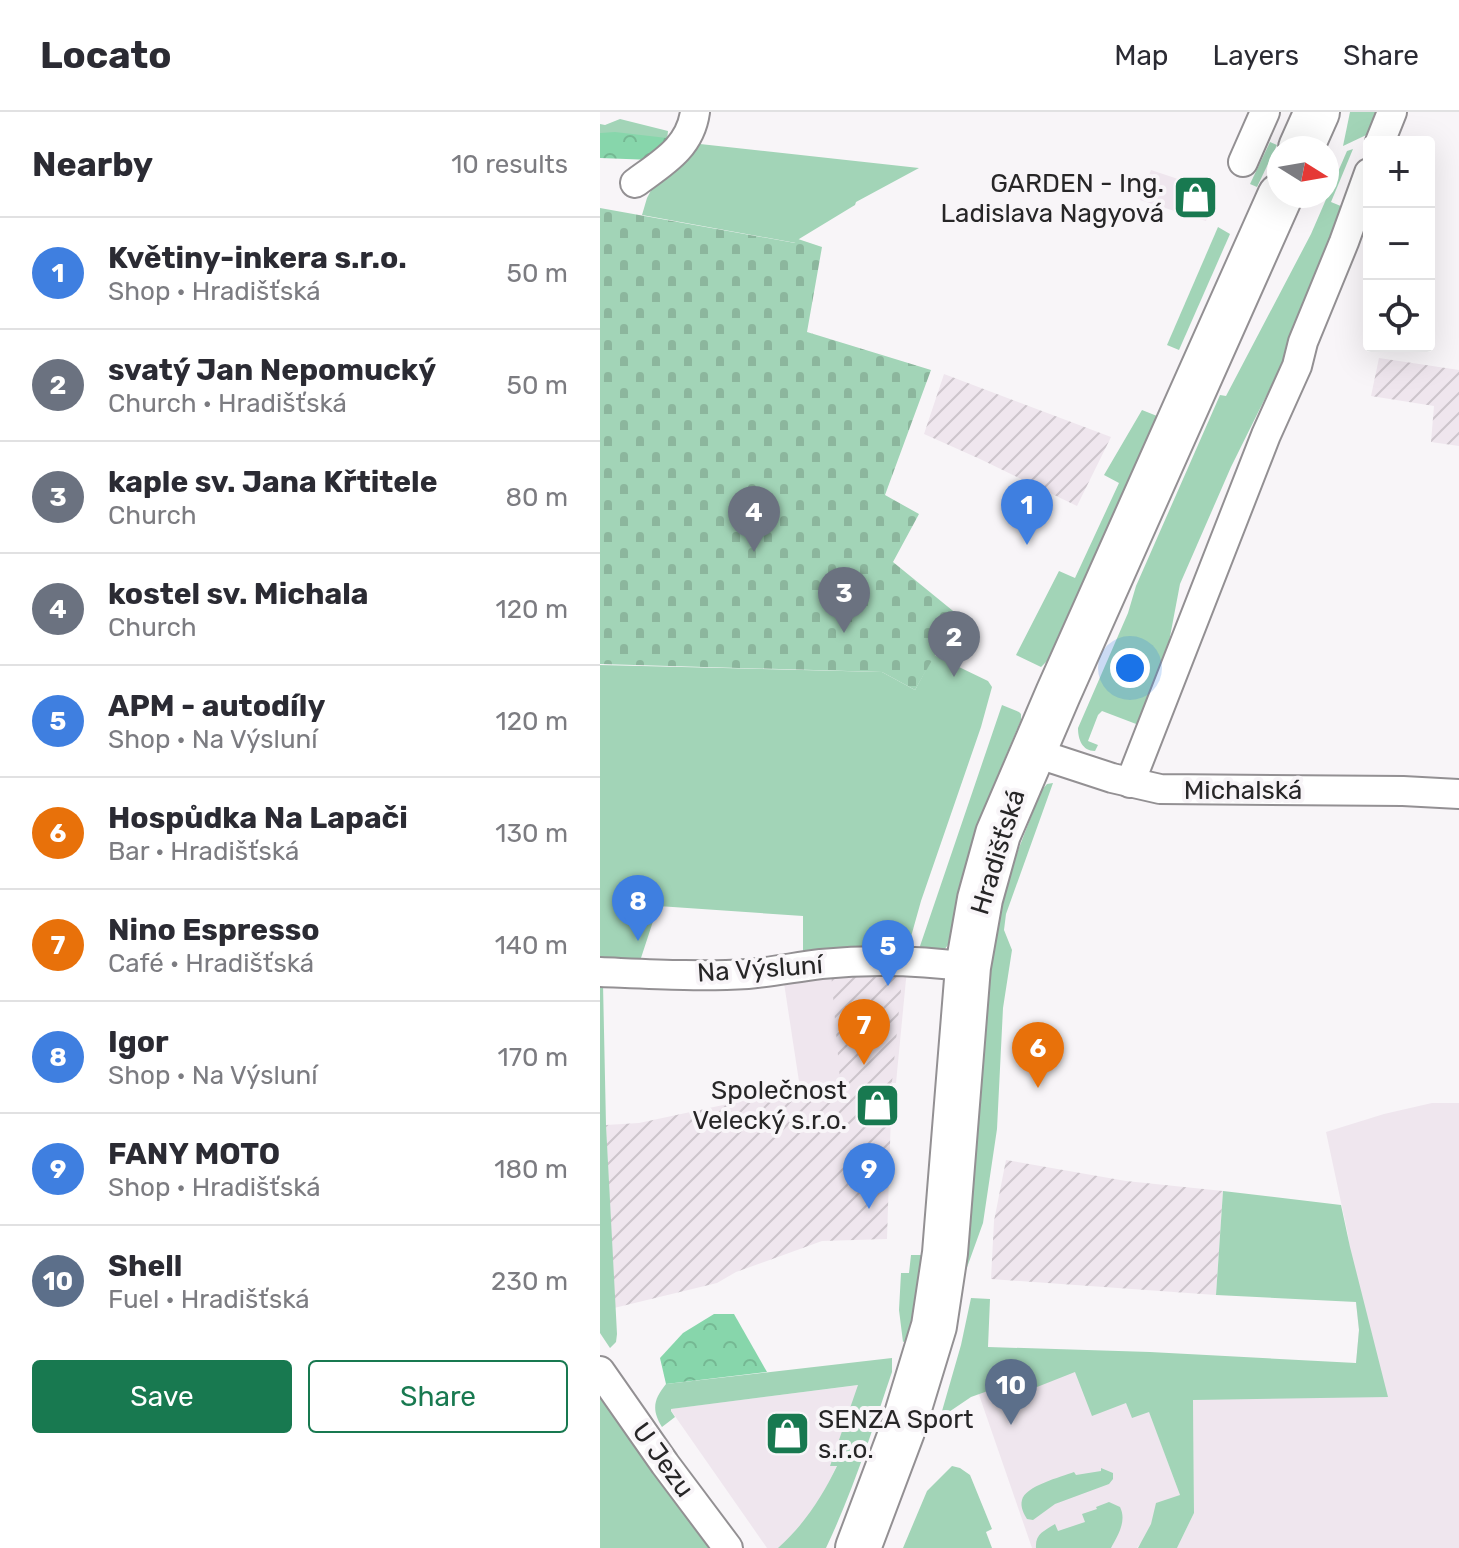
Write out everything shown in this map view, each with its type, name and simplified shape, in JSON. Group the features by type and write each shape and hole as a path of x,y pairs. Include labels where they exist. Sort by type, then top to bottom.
{"main road":[{"name":"Hradišťská","path":"858,1548 887,1476 934,1326 945,1253 968,967 980,899 995,846 1013,796 1275,208"}],"street":[{"path":"635,183 676,152 690,133 695,112"},
{"path":"1382,136 1392,112"},
{"path":"1243,162 1264,115 1308,132"},
{"path":"1130,783 1254,464 1297,366 1303,342 1363,190"},
{"name":"Michalská","path":"1034,750 1130,783 1160,789 1459,794"},
{"name":"Na Výsluní","path":"600,972 718,975 887,960 968,967"},
{"name":"U Jezu","path":"600,1371 728,1548"}],"shaded area":[{"path":"1151,170 1217,192 1206,221 1140,200"},
{"path":"1379,358 1459,370 1459,446 1431,442 1434,406 1371,396"},
{"path":"944,374 1111,437 1077,506 924,434"},
{"path":"903,969 892,1082 887,1239 822,1241 736,1272 717,1283 614,1308 606,1125 639,1123 840,1080 831,972"},
{"path":"907,969 896,1083 834,1081 800,1088 784,983 831,972"},
{"path":"1432,1103 1459,1103 1459,1548 1177,1548 1194,1513 1193,1400 1356,1363 1359,1330 1348,1235 1326,1132"},
{"path":"1006,1160 1126,1181 1223,1191 1216,1295 991,1279 994,1221"},
{"path":"1080,1359 1136,1375 1180,1495 1137,1548 1032,1548 976,1386"},
{"path":"859,1385 837,1465 823,1495 802,1525 780,1548 767,1548 670,1409"}],"green space":[{"path":"1350,112 1386,112 1379,129 1343,146"},
{"path":"620,119 668,131 666,149 600,158 600,124"},
{"path":"600,133 667,138 666,149 652,160 600,158"},
{"path":"700,144 919,168 856,202 796,243 642,215 656,181 684,163"},
{"path":"1267,148 1267,166 1257,187 1250,184"},
{"path":"1353,149 1339,183 1339,169 1347,151"},
{"path":"1339,205 1348,209 1284,360 1231,467 1180,584 1161,684 1144,727 1102,711 1088,741 1098,745 1095,751 1087,749 1080,740 1078,728 1128,613 1136,586 1220,395 1226,396 1322,208 1339,208"},
{"path":"600,208 795,243 798,239 822,247 807,332 931,370 885,495 919,514 893,562 958,615 915,690 882,672 600,664"},
{"path":"1218,227 1230,234 1179,350 1167,345"},
{"path":"1142,410 1157,416 1047,661 1041,667 1016,655 1059,571 1075,578 1119,483 1104,475"},
{"path":"934,655 988,681 992,687 907,951 803,953 803,916 658,906 640,961 600,960 600,665 882,672 915,690"},
{"path":"1002,705 1019,712 1021,720 986,803 964,874 948,945 944,950 918,952"},
{"path":"1053,783 1006,914 1004,930 1012,950 1003,1008 997,1129 983,1223 965,1273 990,963 1000,907 1010,871 1041,791 1047,784"},
{"path":"600,984 603,984 606,1125 617,1334 616,1342 610,1348 600,1333"},
{"path":"1223,1191 1341,1205 1388,1397 1193,1400 1194,1513 1177,1548 1138,1548 1151,1524 1156,1503 1180,1495 1149,1412 1132,1418 1126,1403 1092,1416 1075,1372 1037,1387 1013,1382 971,1397 940,1418 971,1298 990,1299 988,1347 1356,1363 1359,1330 1356,1302 1216,1295"},
{"path":"911,1255 923,1255 920,1287 908,1340 903,1342 899,1310 901,1273 909,1273"},
{"path":"714,1314 734,1314 767,1372 666,1384 660,1358 683,1333"},
{"path":"892,1358 892,1372 869,1439 826,1548 778,1548 812,1510 837,1466 830,1466 858,1385 671,1409 675,1417 662,1427 656,1415 657,1399 666,1384"},
{"path":"600,1392 715,1548 600,1548"},
{"path":"952,1466 970,1475 992,1529 986,1532 992,1548 903,1548 927,1491"},
{"path":"1101,1468 1113,1473 1109,1484 1055,1504 1033,1520 1027,1519 1022,1503 1030,1490 1074,1472 1076,1475 1101,1471"},
{"path":"1109,1502 1120,1507 1123,1517 1111,1548 1036,1548 1039,1536 1047,1529 1055,1524 1058,1531 1085,1522 1082,1514"}],"place":[{"name":"GARDEN - Ing. Ladislava Nagyová","path":"1195,198"},
{"name":"Květiny-inkera s.r.o.","path":"1027,545"},
{"name":"kostel sv. Michala","path":"754,552"},
{"name":"kaple sv. Jana Křtitele","path":"844,633"},
{"name":"svatý Jan Nepomucký","path":"954,677"},
{"name":"Igor","path":"638,941"},
{"name":"APM - autodíly","path":"888,986"},
{"name":"Nino Espresso","path":"864,1065"},
{"name":"Hospůdka Na Lapači","path":"1038,1088"},
{"name":"Společnost Velecký s.r.o.","path":"878,1105"},
{"name":"FANY MOTO","path":"869,1209"},
{"name":"Shell","path":"1011,1425"},
{"name":"SENZA Sport s.r.o.","path":"787,1434"}]}
